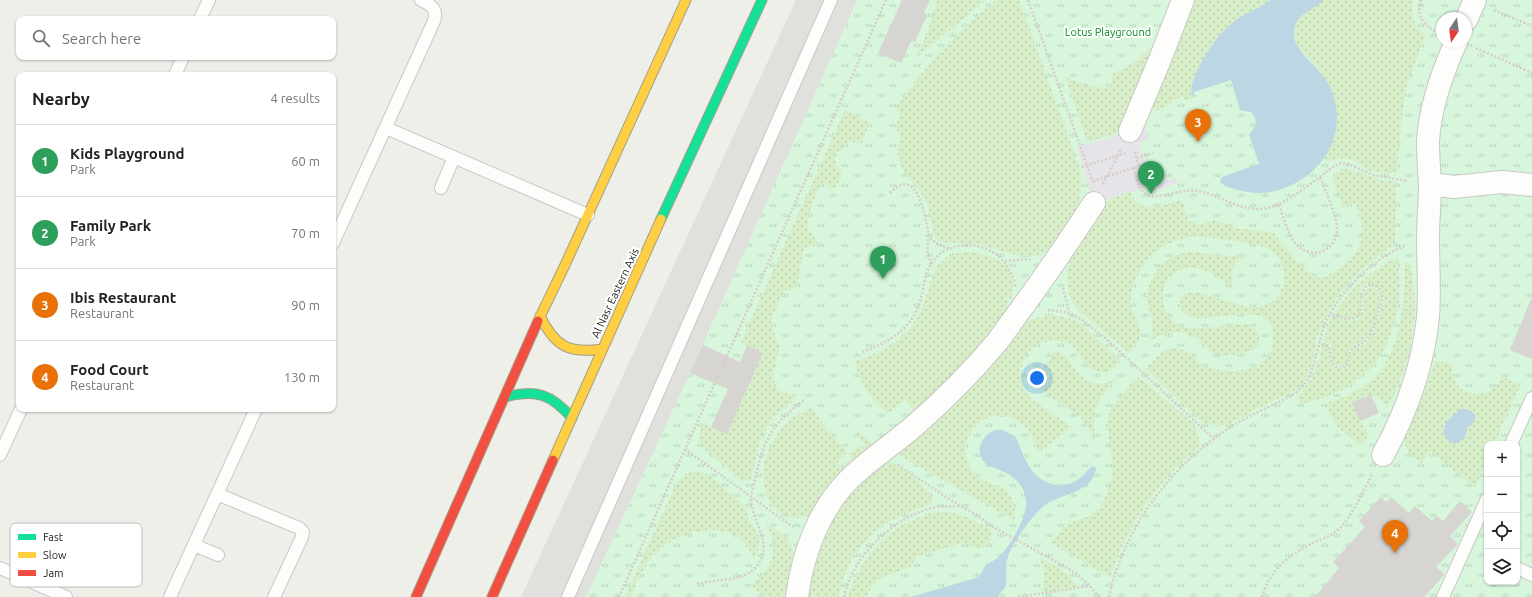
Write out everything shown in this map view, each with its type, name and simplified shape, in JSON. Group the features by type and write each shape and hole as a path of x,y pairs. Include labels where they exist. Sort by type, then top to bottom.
{"main road":[{"path":"416,597 540,316 588,215 686,0"},
{"name":"Al Nasr Eastern Axis","path":"492,597 602,349 762,0"},
{"path":"540,316 546,331 557,342 571,350 586,352 602,349"},
{"path":"505,398 520,393 535,393 550,397 562,406 572,418"}],"street":[{"path":"1130,131 1183,0"},
{"path":"1470,12 1475,0"},
{"path":"1383,455 1409,402 1418,374 1424,346 1428,316 1430,184 1428,141 1440,82 1454,48"},
{"path":"1430,184 1454,187 1502,182 1532,185"},
{"path":"797,597 804,560 810,540 826,510 842,487 856,472 881,454 942,400 970,372 997,341 1056,260 1093,194"}],"lane":[{"path":"201,16 209,0"},
{"path":"336,236 436,16 435,10 432,6 421,0"},
{"path":"568,597 831,0"},
{"path":"176,72 182,60"},
{"path":"386,128 588,215"},
{"path":"441,188 454,157"},
{"path":"1513,441 1532,398"},
{"path":"0,455 20,412"},
{"path":"170,597 255,412"},
{"path":"217,494 299,528 303,532 274,597"},
{"path":"1443,597 1484,505"},
{"path":"194,546 218,555"},
{"path":"0,568 10,572"},
{"path":"1520,569 1532,575"},
{"path":"43,587 66,597"}],"path":[{"path":"619,597 886,0"},
{"path":"1028,0 1087,165 1092,181 1093,194"},
{"path":"1421,0 1418,7 1422,21 1427,27 1436,31"},
{"path":"1496,11 1532,26"},
{"path":"1479,50 1532,73"},
{"path":"1093,194 1107,176 1130,131"},
{"path":"1082,167 1134,150 1139,166"},
{"path":"1137,158 1153,153"},
{"path":"1133,168 1141,189 1146,194 1152,196 1189,190 1207,194 1246,208 1260,209 1279,205 1334,166 1341,163 1346,163 1373,175 1430,184"},
{"path":"1092,181 1146,164"},
{"path":"1279,205 1293,240 1298,247 1306,252 1315,253 1323,251 1330,246 1336,238 1337,230 1336,221 1320,176"},
{"path":"1092,181 1093,194"},
{"path":"890,193 899,185 904,184 913,187 918,195 930,235 936,244 950,248"},
{"path":"930,235 927,250 931,265"},
{"path":"1109,597 1124,550 1146,512 1175,474 1214,439 1240,422 1300,390 1311,373 1319,342 1330,314 1355,282 1386,255 1402,246 1428,237"},
{"path":"862,352 893,338 905,328 915,314 921,300 926,272 942,253 958,245 976,246 993,251 1005,261 1014,279 1022,308 1061,311 1081,319 1104,337 1214,439"},
{"path":"1319,342 1328,345 1331,360 1335,366 1339,368 1344,367 1350,352 1364,342 1374,328 1382,298 1382,292 1378,287 1372,284 1363,289 1360,313 1358,317 1348,320 1330,314"},
{"path":"697,584 736,578 752,570 759,563 764,544 753,512 751,498 760,455 770,433 786,413 804,400"},
{"path":"685,449 810,540"},
{"path":"881,454 990,525 1076,573 1099,597"},
{"path":"1262,597 1268,582 1276,569 1286,558 1299,549 1330,535 1342,527 1383,455"},
{"path":"844,597 856,568 870,547 889,530 918,513 937,507 960,506"},
{"path":"1018,597 1090,586"}],"green space":[{"name":"Lotus Playground","path":"857,0 1532,0 1532,597 586,597 690,373"},
{"path":"937,0 986,0 916,58 928,31"},
{"path":"997,0 1019,0 1080,169 1081,193 1075,213 1060,239 1049,250 1032,256 1022,256 979,245 939,242 934,233 928,207 920,191 902,168 898,151 901,136 899,131 896,129 900,112 895,108 929,64 968,24"},
{"path":"1192,0 1271,0 1240,17 1219,35 1191,93 1192,98 1185,101 1183,97 1172,100 1172,104 1155,111 1152,104"},
{"path":"1323,0 1413,0 1412,11 1415,24 1425,36 1407,85 1402,114 1397,173 1368,170 1351,159 1335,159 1327,162 1325,158 1334,134 1334,96 1322,73 1296,45 1294,32 1298,19"},
{"path":"1153,45 1153,50 1123,131 1087,142 1065,76 1088,86 1112,87 1111,75 1134,63"},
{"path":"845,110 870,123 861,144 848,140 844,148 833,155 837,166 843,173 834,190 822,182 809,213 809,231 818,243 817,245 807,246 804,249 797,285 792,291 784,290 771,321 772,329 780,348 773,372 775,386 780,391 787,394 797,394 792,402 775,416 767,427 760,441 751,479 744,481 702,447 699,438 700,432 704,424 727,434 763,353 741,342"},
{"path":"1341,169 1349,169 1380,180 1396,182 1395,243 1361,270 1338,295 1322,325 1316,341 1312,364 1304,381 1297,389 1228,425 1216,426 1201,421 1146,369 1163,352 1175,348 1187,352 1200,364 1217,370 1245,370 1261,363 1267,357 1273,340 1272,328 1267,320 1260,316 1250,314 1204,318 1191,317 1181,309 1180,301 1181,297 1185,293 1200,293 1246,307 1259,307 1267,305 1277,297 1281,291 1284,277 1282,264 1273,252 1267,248 1252,244 1217,238 1196,237 1176,240 1156,251 1146,261 1134,282 1131,304 1140,328 1140,334 1136,346 1129,353 1078,310 1071,299 1067,281 1070,261 1100,208 1111,198 1130,192 1134,200 1146,207 1160,206 1181,200 1189,222 1194,221 1197,226 1214,220 1238,228 1274,233 1294,258 1311,275 1319,278 1326,277 1352,257 1361,242 1362,223 1355,203 1343,208 1334,183 1335,175"},
{"path":"967,252 996,259 1008,269 1013,287 1012,299 1004,297 1003,299 1008,301 1006,305 1010,309 1009,314 915,412 905,399 888,414 871,397 863,384 855,361 872,355 892,345 901,338 921,311 935,270 946,258 955,254"},
{"path":"1198,252 1222,256 1247,255 1237,262 1232,270 1231,274 1234,290 1212,273 1194,268 1185,268 1176,272 1169,278 1163,289 1164,307 1167,313 1175,323 1192,329 1246,324 1255,329 1259,338 1258,345 1250,351 1231,355 1215,354 1193,336 1180,332 1168,333 1150,341 1152,323 1147,302 1147,294 1152,280 1161,267 1173,257 1184,253"},
{"path":"1398,257 1398,309 1387,343 1380,357 1360,379 1347,387 1333,394 1302,404 1296,398 1307,385 1314,373 1319,360 1322,344 1329,348 1330,361 1334,368 1346,368 1348,366 1352,351 1365,344 1374,331 1384,298 1382,290 1373,283 1366,284 1362,287 1360,290 1360,307 1358,314 1355,317 1347,318 1334,313 1348,295 1363,280 1379,268"},
{"path":"1405,262 1410,265 1412,269 1414,299 1413,332 1406,364 1401,379 1387,408 1380,398 1371,395 1353,402 1360,421 1369,435 1359,445 1337,426 1324,404 1350,395 1367,384 1382,368 1390,355 1400,325 1404,293"},
{"path":"1370,287 1377,288 1381,296 1370,333 1364,340 1350,348 1345,365 1336,365 1333,360 1331,343 1323,341 1332,316 1350,322 1359,319 1362,311 1364,293"},
{"path":"1050,315 1070,318 1080,323 1121,361 1113,368 1102,373 1089,367 1070,344 1056,341 1040,343 1029,352 1022,366 1022,387 1031,399 1072,427 1038,453 1034,440 1028,429 1010,417 999,415 990,417 979,423 973,429 966,442 965,448 967,461 973,472 978,476 987,482 1000,486 1006,490 1014,507 1014,520 895,453 1021,326 1029,320"},
{"path":"1054,351 1065,356 1079,375 1091,382 1100,384 1109,382 1123,373 1107,390 1097,404 1094,421 1095,445 1091,433 1082,418 1037,387 1032,375 1033,367 1044,365 1049,361"},
{"path":"1435,362 1452,363 1452,374 1456,383 1463,390 1471,394 1488,392 1496,386 1502,376 1520,385 1495,441 1484,441 1484,466 1475,488 1431,451 1421,463 1410,454 1406,447 1404,440 1406,432 1421,402","holes":["1461,409 1472,424 1468,427 1466,437 1447,422 1450,417"]},
{"path":"1139,377 1192,422 1196,428 1200,445 1169,475 1146,505 1126,538 1110,577 1051,543 1064,527 1092,515 1102,504 1110,484 1113,468 1107,423 1108,416 1119,398"},
{"path":"812,407 826,429 847,452 837,463 839,466 843,466 852,458 849,455 859,446 861,447 865,445 856,435 860,432 874,446 816,509 807,515 789,517 781,513 769,500 763,480 764,464 774,439 784,425 795,416"},
{"path":"883,458 920,483 930,496 932,504 898,517 870,536 850,563 839,597 802,597 830,516"},
{"path":"694,471 707,474 744,505 749,520 759,538 759,548 754,558 746,545 737,537 726,532 713,530 686,534 674,539 653,556 636,583 632,597 625,597 676,484 684,476"},
{"path":"944,512 957,514 968,518 991,530 990,539 986,545 981,549 977,549 965,542 918,556 910,567 884,576 874,584 865,597 848,597 862,565 883,539 896,529 911,521 927,515"},
{"path":"765,523 785,537 793,550 794,566 787,597 767,597 750,586 764,572 773,554 774,547 772,538"},
{"path":"1040,558 1062,570 1079,587 1043,592 1044,574"}],"shaded area":[{"path":"796,0 857,0 690,373 586,597 521,597"},
{"path":"1145,127 1149,140 1139,143 1147,169 1162,165 1167,180 1176,177 1178,183 1148,193 1146,187 1094,203 1077,147"}],"water":[{"path":"1271,0 1323,0 1301,17 1295,26 1294,32 1297,46 1328,83 1335,102 1337,121 1334,139 1326,155 1314,169 1300,181 1282,189 1263,193 1253,193 1228,187 1220,182 1222,177 1259,164 1249,134 1254,129 1256,123 1255,117 1251,112 1240,110 1231,80 1194,92 1194,96 1191,94 1195,76 1209,49 1215,41 1234,21"},
{"path":"1461,409 1473,412 1475,414 1475,420 1468,427 1464,439 1455,444 1447,440 1443,433 1447,422"},
{"path":"1002,430 1015,436 1025,459 1033,472 1051,484 1065,485 1072,483 1079,479 1092,466 1096,468 1094,476 1083,488 1045,505 1028,523 1009,554 1006,563 1006,584 998,597 911,597 979,577 985,566 1004,552 1017,532 1026,504 1026,498 1022,488 1010,475 986,464 980,454 983,440 990,432"}],"building":[{"path":"902,0 930,0 924,13 927,15 915,42 911,41 901,63 878,53"},
{"path":"1532,297 1532,359 1510,350"},
{"path":"703,345 740,362 747,345 763,353 727,434 711,427 728,389 690,373"},
{"path":"1371,395 1379,413 1360,421 1352,402"},
{"path":"1381,497 1386,502 1391,497 1409,513 1415,506 1432,521 1437,516 1443,521 1460,501 1472,512 1450,536 1458,544 1436,567 1445,574 1424,597 1315,597 1339,568 1333,562 1365,527 1359,521"}],"traffic: fast":[{"path":"661,219 762,0"},
{"path":"505,397 526,394 542,396 557,403 572,418"}],"traffic: slow":[{"path":"538,321 686,0"},
{"path":"553,460 661,219"},
{"path":"540,316 551,335 564,346 571,349 580,350 602,349"}],"traffic: jam":[{"path":"416,597 538,321"},
{"path":"492,597 553,460"}],"place":[{"name":"Ibis Restaurant","path":"1198,142"},
{"name":"Family Park","path":"1151,194"},
{"name":"Kids Playground","path":"883,279"},
{"name":"Food Court","path":"1395,553"}]}
